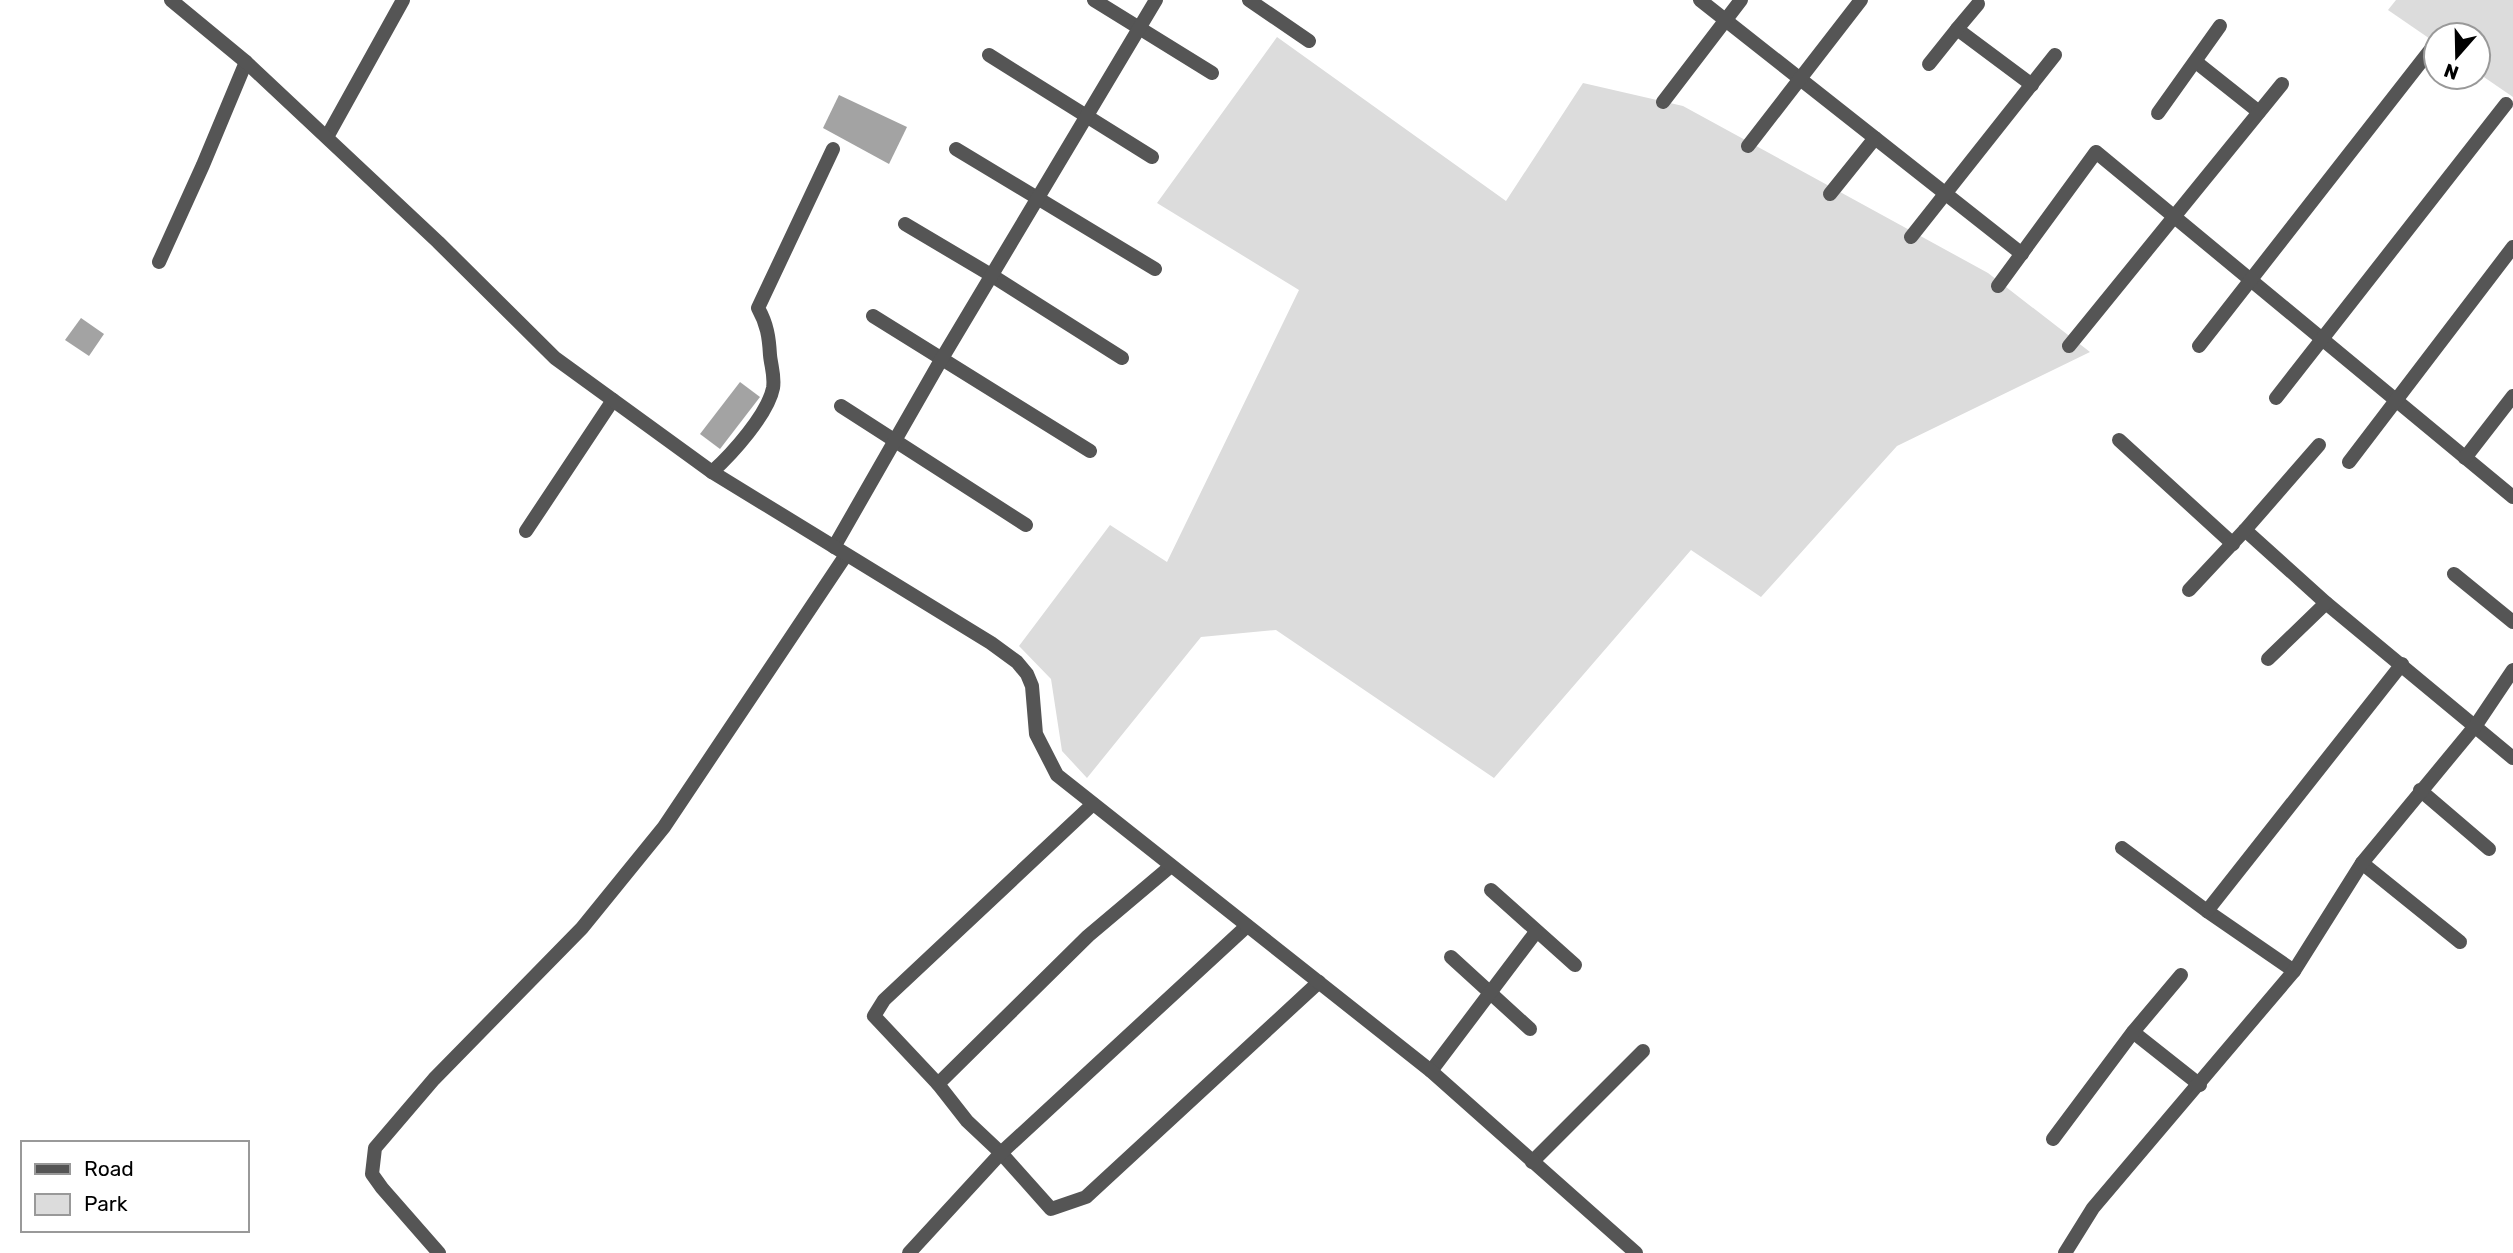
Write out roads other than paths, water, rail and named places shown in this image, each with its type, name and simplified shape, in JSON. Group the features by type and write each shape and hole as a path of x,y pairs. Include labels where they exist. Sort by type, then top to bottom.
{"street":[{"path":"171,0 246,62 327,137 555,358 712,472 991,643 1017,662 1027,674 1032,686 1036,734 1057,775 1431,1071 1636,1253"},
{"path":"327,137 403,0"},
{"path":"1094,0 1212,73"},
{"path":"439,1253 372,1174 375,1148 434,1079 582,928 664,827 840,551 895,439 1156,0"},
{"path":"1249,0 1309,41"},
{"path":"1700,0 2022,254"},
{"path":"1663,102 1741,0"},
{"path":"1748,146 1861,0"},
{"path":"1929,64 1978,4"},
{"path":"2158,113 2220,26"},
{"path":"1957,29 2032,85"},
{"path":"989,55 1152,157"},
{"path":"1911,237 2055,55"},
{"path":"2199,346 2422,61"},
{"path":"159,262 246,62"},
{"path":"2196,62 2259,112"},
{"path":"2069,346 2282,84"},
{"path":"2276,398 2506,104"},
{"path":"1829,194 1875,138"},
{"path":"712,472 759,417 772,392 774,377 770,340 766,323 758,308 833,149"},
{"path":"956,149 1155,268"},
{"path":"1998,286 2096,152 2513,498"},
{"path":"905,224 1122,358"},
{"path":"2349,462 2513,247"},
{"path":"873,316 1090,451"},
{"path":"2465,458 2513,396"},
{"path":"526,531 613,400"},
{"path":"841,406 1026,525"},
{"path":"2119,440 2233,544"},
{"path":"2189,590 2319,445"},
{"path":"2245,530 2326,603 2513,758"},
{"path":"2454,574 2513,622"},
{"path":"2268,659 2326,603"},
{"path":"2207,911 2402,664"},
{"path":"2065,1253 2093,1208 2294,971 2362,863 2476,725 2513,670"},
{"path":"2420,790 2489,849"},
{"path":"1093,804 884,1000 874,1016 938,1084 967,1121 1001,1153 1051,1209 1086,1197 1319,982"},
{"path":"2122,848 2294,971"},
{"path":"2362,863 2460,942"},
{"path":"938,1084 1088,936 1171,866"},
{"path":"1491,890 1575,965"},
{"path":"909,1253 1001,1153 1247,926"},
{"path":"1431,1071 1536,932"},
{"path":"1451,957 1530,1029"},
{"path":"2053,1139 2133,1032 2181,975"},
{"path":"2133,1032 2200,1084"},
{"path":"1532,1162 1643,1051"}]}
